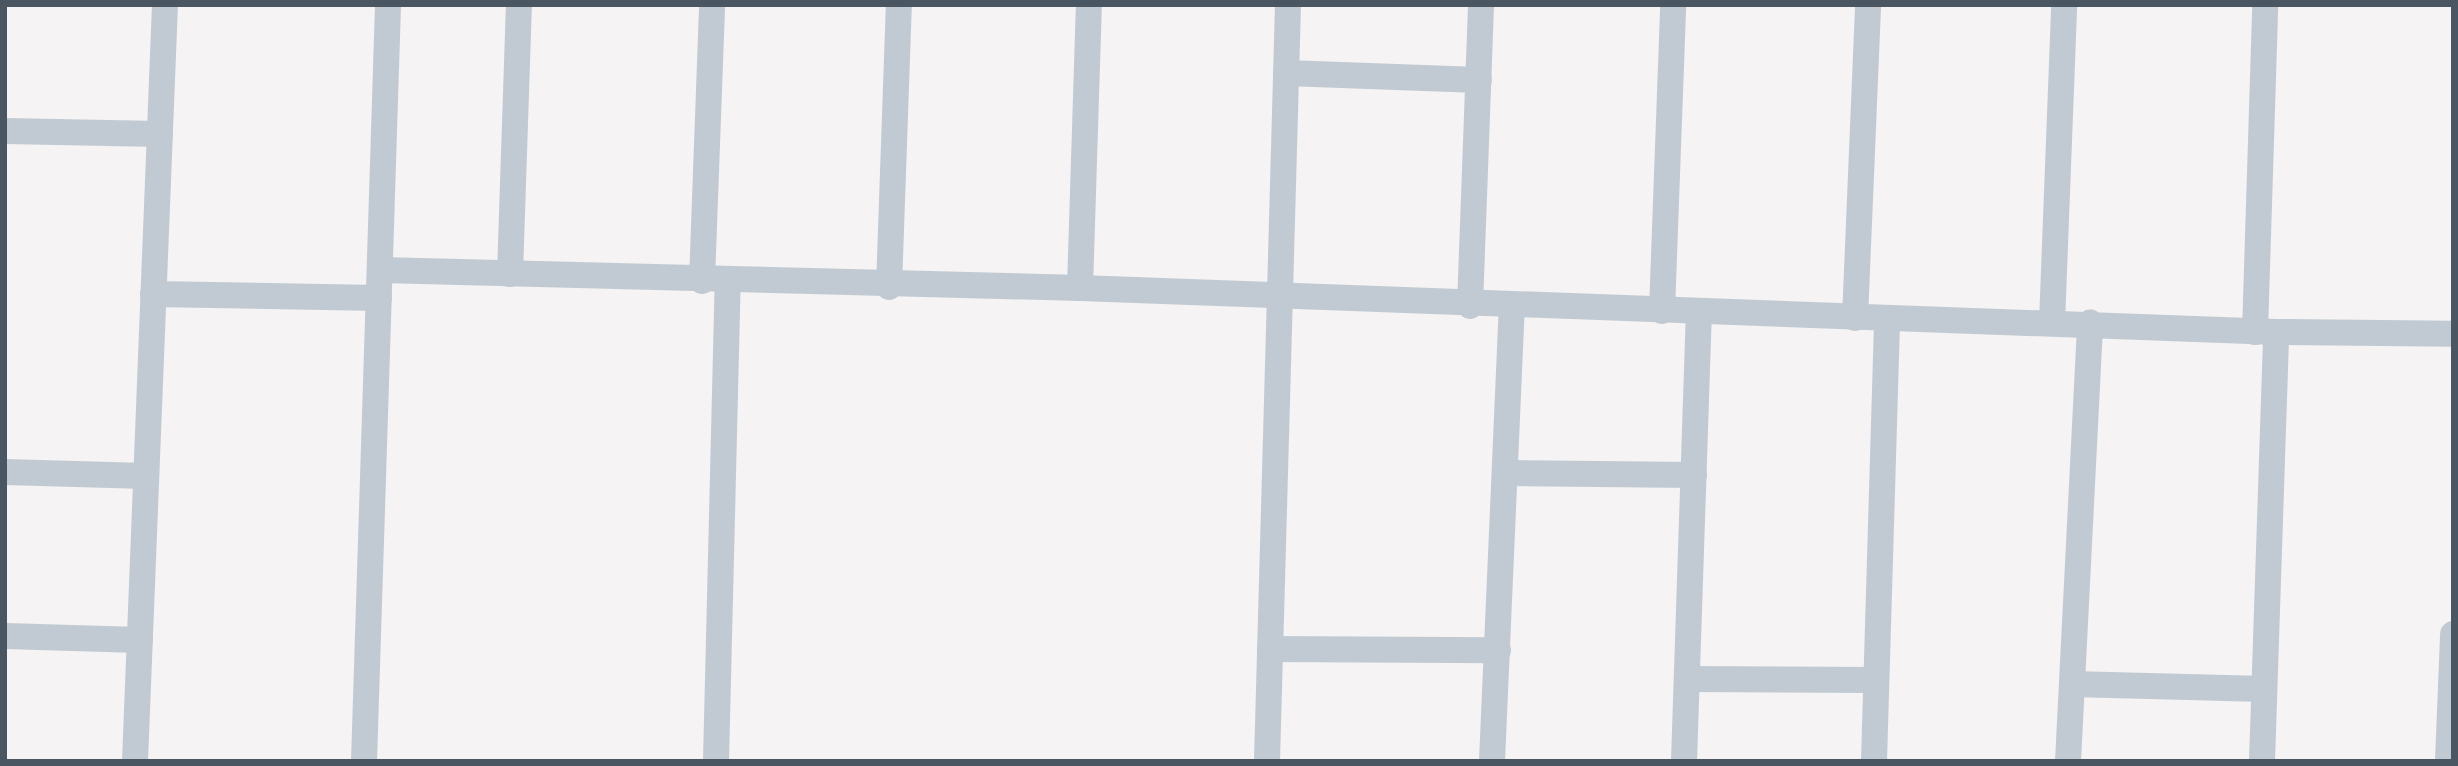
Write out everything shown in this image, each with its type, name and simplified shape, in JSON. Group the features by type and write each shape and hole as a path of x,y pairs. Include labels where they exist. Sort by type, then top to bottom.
{"street":[{"path":"135,761 165,5"},
{"path":"364,761 388,5"},
{"path":"510,274 519,5"},
{"path":"712,5 716,761"},
{"path":"890,287 899,5"},
{"path":"1080,288 1089,5"},
{"path":"1267,761 1288,5"},
{"path":"1471,306 1482,5"},
{"path":"1662,311 1673,5"},
{"path":"1855,318 1868,5"},
{"path":"2052,323 2064,5"},
{"path":"2262,761 2266,332 2265,5"},
{"path":"1286,73 1479,80"},
{"path":"5,131 160,134"},
{"path":"380,270 890,287 1080,288 1278,299 2090,323 2266,332 2453,334"},
{"path":"153,294 379,298"},
{"path":"1492,761 1507,472 1512,307"},
{"path":"1684,761 1699,312"},
{"path":"1874,761 1887,319"},
{"path":"2068,761 2090,323"},
{"path":"5,472 146,476"},
{"path":"1507,472 1693,475"},
{"path":"2448,761 2453,634"},
{"path":"5,636 140,640"},
{"path":"1270,649 1498,650"},
{"path":"1687,679 1875,680"},
{"path":"2072,684 2264,689"}]}
